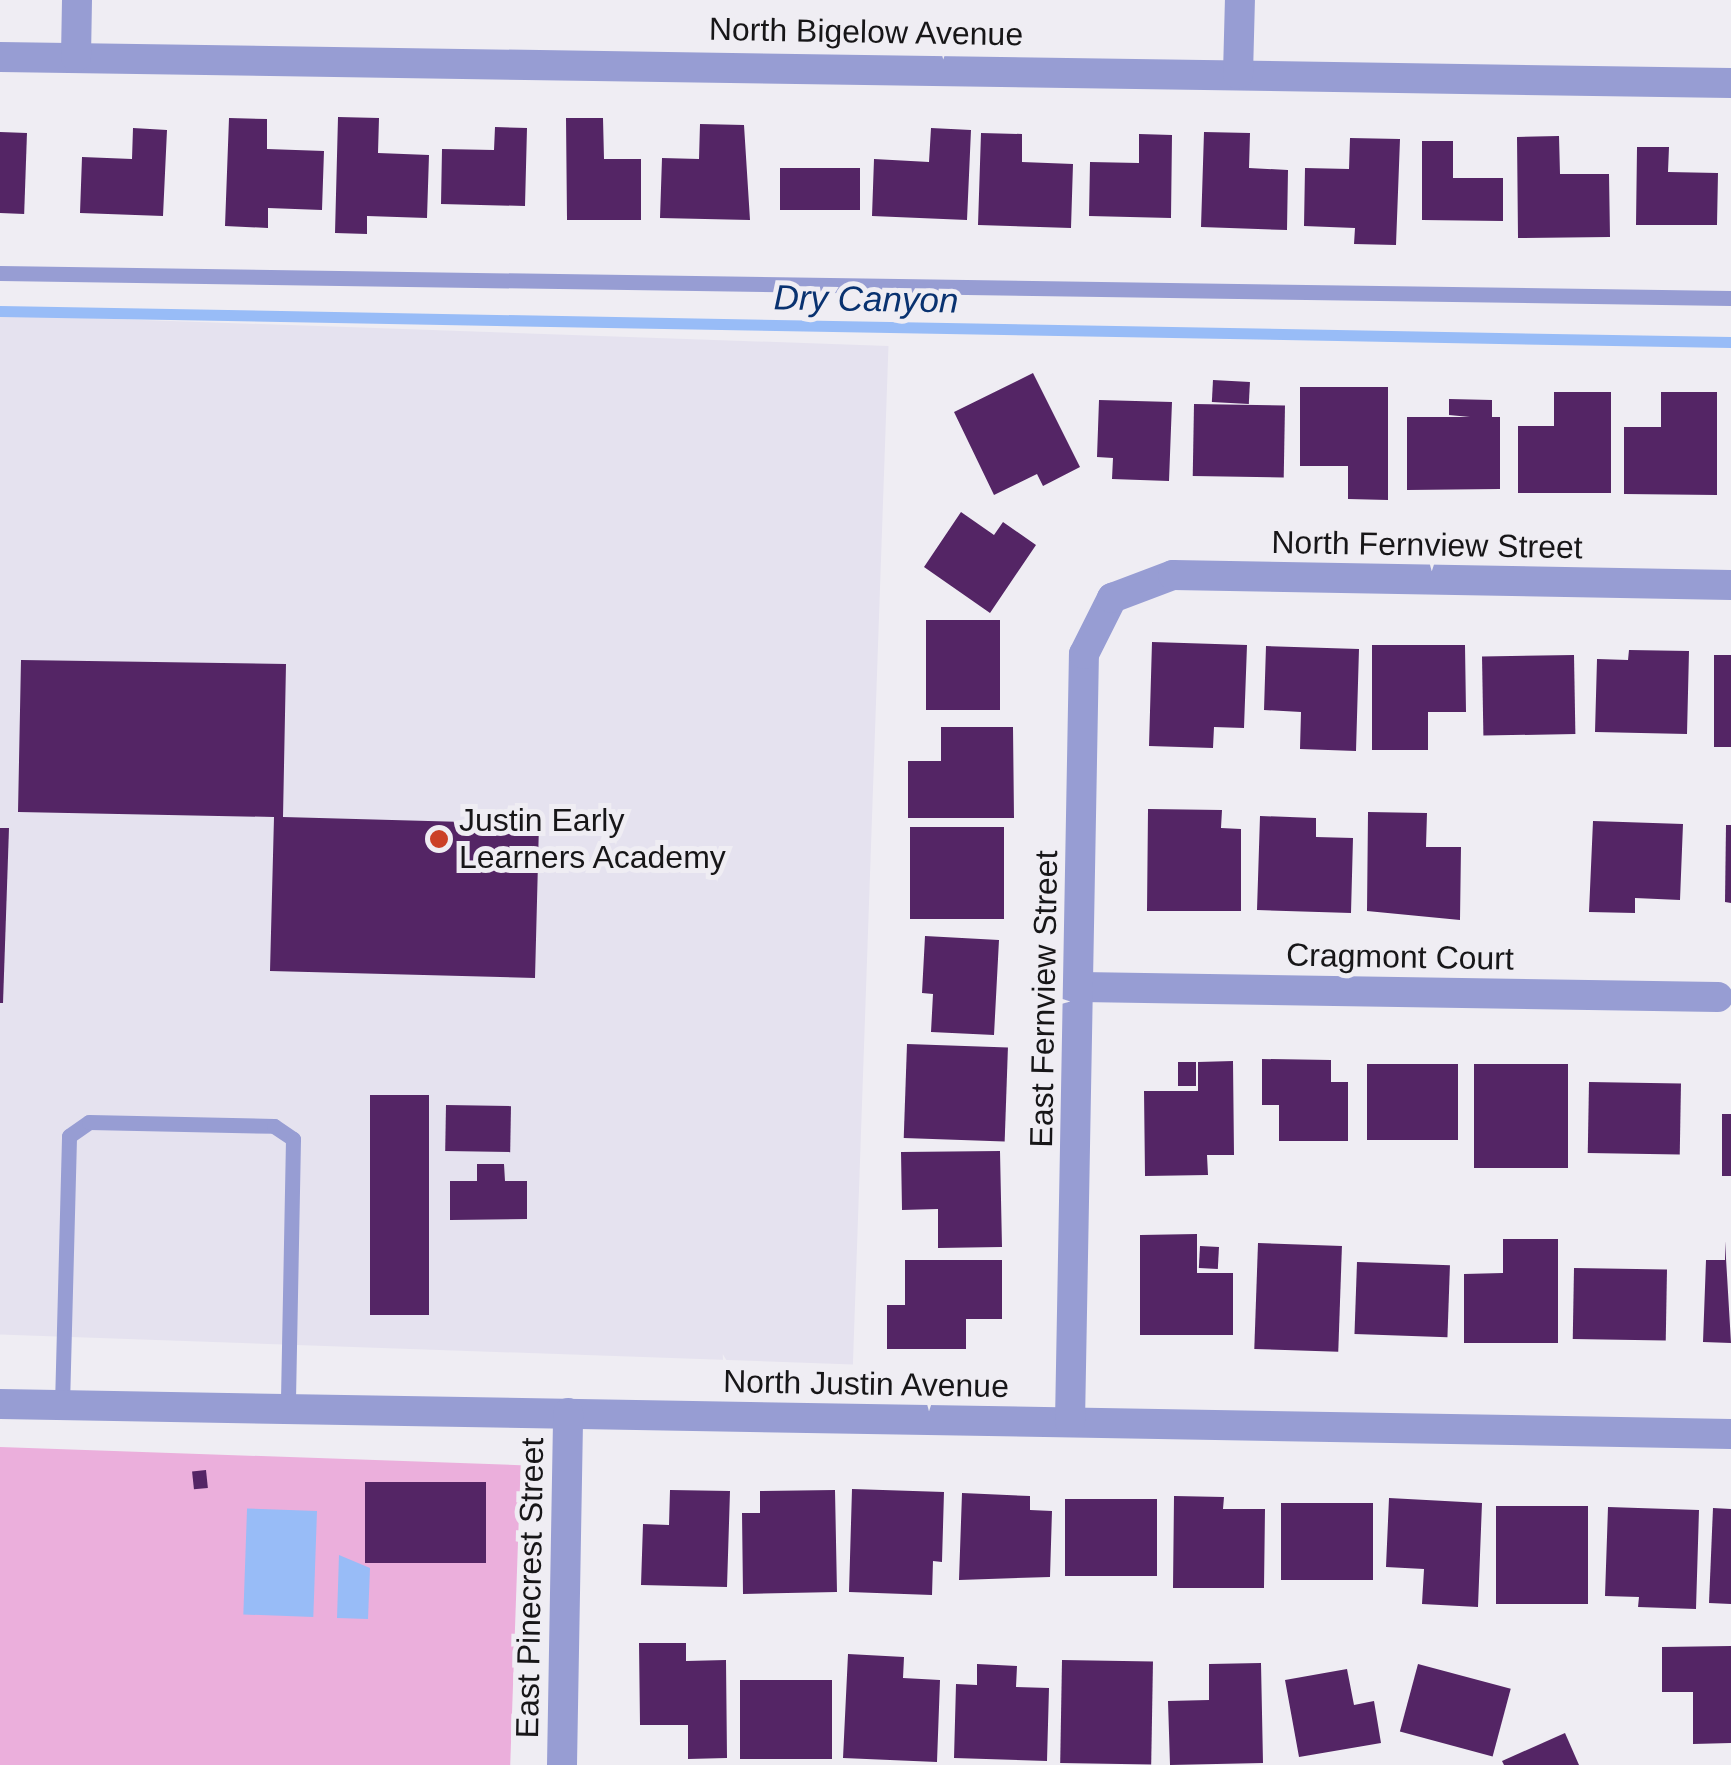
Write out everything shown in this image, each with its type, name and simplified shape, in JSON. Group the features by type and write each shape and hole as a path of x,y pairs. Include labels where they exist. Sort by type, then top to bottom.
{"street":[{"path":"76,58 77,0"},
{"path":"1238,74 1240,0"},
{"name":"North Bigelow Avenue","path":"0,56 1731,83"},
{"name":"North Fernview Street","path":"1124,590 1173,576 1731,585"},
{"name":"East Fernview Street","path":"1070,1422 1081,987 1084,654 1092,626 1124,590"},
{"name":"Cragmont Court","path":"1081,987 1718,997"},
{"name":"North Justin Avenue","path":"0,1404 1731,1434"},
{"name":"East Pinecrest Street","path":"562,1765 568,1413"}],"lane":[{"path":"0,273 1731,298"},
{"path":"62,1405 69,1136 89,1122 274,1126 293,1140 288,1409"}],"shaded area":[{"name":"Justin Early Learners Academy","path":"0,315 888,346 853,1364 0,1335"},
{"path":"0,1447 521,1465 510,1765 0,1765"}],"water":[{"path":"247,1509 317,1511 313,1617 243,1614"},
{"path":"339,1555 370,1568 368,1619 337,1618"}],"building":[{"path":"338,117 379,118 378,153 429,155 427,218 367,216 367,234 335,233"},
{"path":"229,118 267,119 267,149 324,151 322,210 268,208 268,228 225,226"},
{"path":"566,118 603,118 604,159 641,159 641,220 567,220"},
{"path":"700,124 744,125 750,220 660,218 662,158 699,159"},
{"path":"495,127 527,128 525,206 441,204 442,149 494,150"},
{"path":"133,128 167,130 163,216 80,213 82,157 132,159"},
{"path":"931,128 971,130 967,220 872,216 874,159 929,162"},
{"path":"0,132 27,133 24,214 0,213"},
{"path":"1204,132 1250,133 1249,168 1288,170 1287,230 1201,227"},
{"path":"981,133 1022,134 1022,162 1073,164 1071,228 978,225"},
{"path":"1139,134 1172,135 1171,218 1089,216 1090,162 1139,163"},
{"path":"1559,136 1560,174 1609,174 1610,237 1518,238 1517,137"},
{"path":"1350,138 1400,139 1396,245 1354,244 1355,228 1304,226 1305,168 1349,169"},
{"path":"1422,141 1453,141 1453,178 1503,178 1503,221 1422,220"},
{"path":"1637,147 1669,147 1668,172 1718,173 1717,225 1636,225"},
{"path":"780,168 860,168 860,210 780,210"},
{"path":"1033,373 1080,467 1043,486 1037,474 994,495 954,412"},
{"path":"1213,380 1250,382 1249,404 1212,402"},
{"path":"1300,387 1388,387 1388,500 1348,499 1348,466 1300,466"},
{"path":"1554,392 1611,392 1611,493 1518,493 1518,426 1554,426"},
{"path":"1661,392 1717,392 1717,495 1624,494 1624,427 1661,427"},
{"path":"1449,399 1492,400 1492,417 1500,417 1500,489 1407,490 1407,417 1470,417 1449,415"},
{"path":"1099,400 1172,402 1169,481 1112,479 1113,458 1097,457"},
{"path":"1194,404 1285,406 1284,478 1193,476"},
{"path":"961,512 994,535 1003,522 1036,545 990,613 924,567"},
{"path":"926,620 1000,620 1000,710 926,710"},
{"path":"1152,642 1247,645 1244,728 1214,727 1213,748 1149,746"},
{"path":"1372,645 1465,645 1466,712 1428,712 1428,750 1372,750"},
{"path":"1266,646 1359,649 1356,751 1300,749 1301,712 1264,710"},
{"path":"1629,650 1689,651 1687,734 1595,732 1597,659 1628,660"},
{"path":"1574,655 1575,734 1483,736 1482,657"},
{"path":"1714,655 1731,655 1731,747 1714,747"},
{"path":"21,660 286,664 283,817 539,824 535,978 270,971 274,817 18,812"},
{"path":"941,727 1013,727 1014,818 908,818 908,761 941,761"},
{"path":"1148,809 1222,810 1221,828 1241,829 1241,911 1147,911"},
{"path":"1368,812 1427,813 1426,847 1461,847 1460,920 1367,911"},
{"path":"1260,816 1316,818 1316,837 1353,838 1351,913 1257,910"},
{"path":"1593,821 1683,824 1680,900 1635,898 1635,913 1589,912"},
{"path":"1726,825 1731,825 1731,903 1725,902"},
{"path":"910,827 1004,827 1004,919 910,919"},
{"path":"0,828 9,828 3,1003 0,1003"},
{"path":"925,936 999,940 994,1035 931,1032 933,994 922,993"},
{"path":"907,1044 1008,1048 1005,1141 904,1138"},
{"path":"1262,1059 1331,1060 1331,1082 1348,1082 1348,1141 1279,1141 1279,1105 1262,1105"},
{"path":"1233,1061 1234,1155 1207,1155 1208,1175 1145,1176 1144,1091 1198,1091 1198,1062"},
{"path":"1178,1062 1196,1062 1196,1086 1178,1086"},
{"path":"1367,1064 1458,1064 1458,1140 1367,1140"},
{"path":"1474,1064 1568,1064 1568,1168 1474,1168"},
{"path":"1589,1082 1681,1084 1680,1155 1588,1153"},
{"path":"370,1095 429,1095 429,1315 370,1315"},
{"path":"446,1105 511,1106 510,1152 445,1151"},
{"path":"1722,1114 1731,1114 1731,1176 1722,1176"},
{"path":"1000,1151 1002,1247 938,1248 938,1209 902,1210 901,1152"},
{"path":"477,1164 504,1164 505,1181 527,1181 527,1219 450,1220 450,1181 477,1181"},
{"path":"1197,1234 1197,1273 1233,1273 1233,1335 1140,1335 1140,1235"},
{"path":"1503,1239 1558,1239 1558,1343 1464,1343 1464,1274 1503,1273"},
{"path":"1725,1241 1731,1343 1703,1342 1706,1260 1725,1260"},
{"path":"1258,1243 1342,1246 1338,1352 1254,1349"},
{"path":"1200,1246 1219,1247 1218,1269 1199,1268"},
{"path":"905,1260 1002,1260 1002,1319 966,1319 966,1349 887,1349 887,1305 905,1305"},
{"path":"1357,1262 1450,1265 1447,1337 1354,1334"},
{"path":"1574,1268 1667,1270 1666,1341 1573,1339"},
{"path":"206,1470 208,1488 194,1489 192,1471"},
{"path":"365,1482 486,1482 486,1563 365,1563"},
{"path":"852,1489 944,1492 942,1562 933,1561 932,1595 849,1592"},
{"path":"670,1490 730,1491 727,1587 641,1585 643,1524 669,1525"},
{"path":"835,1490 837,1592 743,1594 742,1513 760,1513 760,1491"},
{"path":"962,1493 1030,1496 1030,1510 1052,1511 1050,1577 959,1580"},
{"path":"1174,1496 1224,1497 1223,1509 1265,1509 1264,1588 1173,1588"},
{"path":"1389,1498 1482,1503 1478,1607 1422,1604 1424,1569 1386,1567"},
{"path":"1065,1499 1157,1499 1157,1576 1065,1576"},
{"path":"1281,1503 1373,1503 1373,1580 1281,1580"},
{"path":"1496,1506 1588,1506 1588,1604 1496,1604"},
{"path":"1608,1507 1699,1510 1696,1609 1638,1607 1639,1597 1605,1596"},
{"path":"1713,1508 1731,1509 1731,1604 1709,1603"},
{"path":"639,1643 686,1643 686,1661 726,1660 727,1758 688,1759 688,1725 640,1725"},
{"path":"1731,1646 1731,1743 1693,1744 1693,1692 1662,1692 1662,1647"},
{"path":"848,1654 904,1657 903,1678 940,1680 937,1762 843,1758"},
{"path":"1062,1660 1153,1662 1151,1765 1060,1763"},
{"path":"1261,1663 1263,1763 1170,1765 1168,1701 1209,1700 1209,1664"},
{"path":"977,1664 1017,1666 1016,1687 1049,1688 1047,1761 954,1758 956,1684 977,1685"},
{"path":"1418,1664 1511,1689 1493,1756 1400,1732"},
{"path":"1347,1669 1354,1705 1374,1701 1381,1743 1299,1757 1285,1680"},
{"path":"740,1680 832,1680 832,1759 740,1759"},
{"path":"1565,1733 1579,1765 1504,1765 1502,1761"}],"waterway":[{"name":"Dry Canyon","path":"0,311 1731,342"}],"place":[{"name":"Justin Early Learners Academy","path":"439,839"}]}
